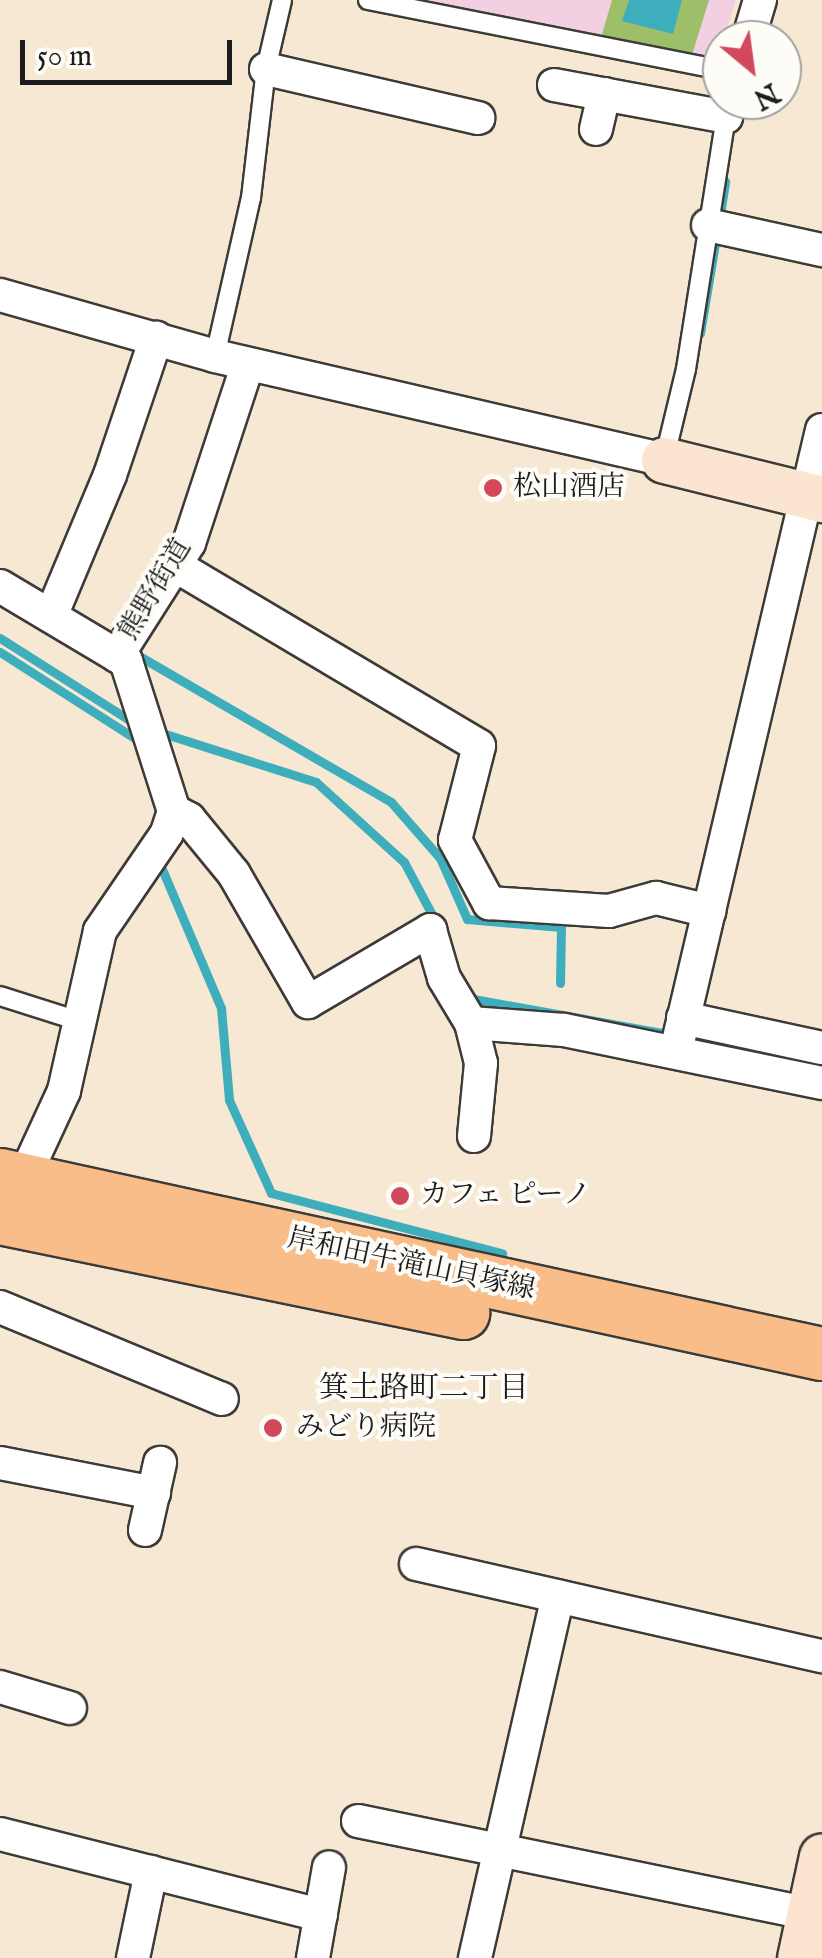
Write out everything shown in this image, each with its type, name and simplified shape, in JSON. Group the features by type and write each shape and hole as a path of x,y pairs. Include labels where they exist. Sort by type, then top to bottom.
{"main road":[{"name":"岸和田牛滝山貝塚線","path":"5,1195 822,1354"},
{"name":"岸和田牛滝山貝塚線","path":"5,1195 822,1387"}],"street":[{"path":"266,69 478,118"},
{"path":"554,85 702,105"},
{"path":"596,129 604,94"},
{"path":"708,225 822,250"},
{"path":"0,295 215,356 814,497"},
{"path":"50,616 110,475 156,338"},
{"name":"熊野街道","path":"174,811 126,661 117,656 176,566 248,364"},
{"path":"679,1036 814,497 822,430"},
{"path":"176,566 479,746 455,840 489,903 610,911 656,898 709,911"},
{"path":"0,586 117,656"},
{"path":"5,1195 64,1091 100,931 167,833 174,811 189,819 234,874 308,1002 430,930 444,978 472,1023 482,1063 474,1136"},
{"path":"472,1023 822,1048"},
{"path":"679,1036 822,1082"},
{"path":"0,1307 222,1399"},
{"path":"0,1463 80,1461 157,1478 146,1530"},
{"path":"416,1564 822,1656"},
{"path":"475,1958 496,1851 558,1596"},
{"path":"0,1687 70,1708"},
{"path":"358,1821 816,1915"},
{"path":"0,1834 320,1915"},
{"path":"800,1958 816,1915 822,1856"},
{"path":"313,1958 329,1866"},
{"path":"133,1958 151,1872"}],"lane":[{"path":"215,356 252,198 266,69 282,0"},
{"path":"368,0 702,66"},
{"path":"664,460 726,120"},
{"path":"0,996 82,1022"}],"shaded area":[{"path":"395,0 736,0 730,20 702,20 702,60"}],"green space":[{"path":"612,0 709,0 692,55 601,38"}],"water":[{"path":"629,0 682,0 673,34 622,21"}],"waterway":[{"path":"720,214 725,181"},
{"path":"700,333 716,237"},
{"path":"0,638 137,725"},
{"path":"0,652 141,742"},
{"path":"134,653 391,802 440,858 467,919 561,927 560,983"},
{"path":"156,731 316,782 404,862 438,926"},
{"path":"159,862 221,1008 229,1100 271,1193 502,1253"},
{"path":"468,998 673,1035"},
{"path":"688,1039 732,1048"}],"place":[{"name":"松山酒店","path":"493,488"},
{"name":"カフェ ピーノ","path":"400,1196"},
{"name":"みどり病院","path":"273,1428"}],"district":[{"name":"箕土路町二丁目","path":"424,1389"}]}
